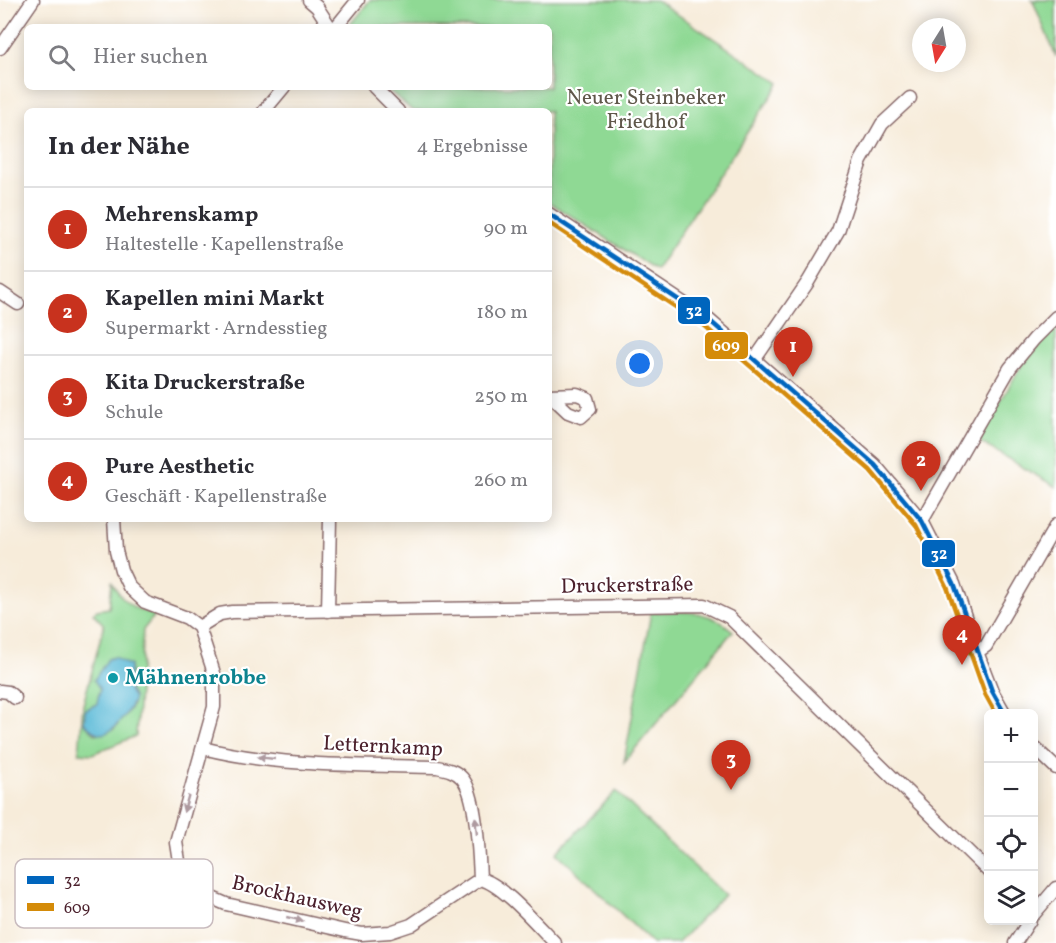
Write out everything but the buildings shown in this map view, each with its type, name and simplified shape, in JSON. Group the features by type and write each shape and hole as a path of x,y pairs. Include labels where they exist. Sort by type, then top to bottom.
{"street":[{"path":"0,48 33,0"},
{"path":"309,0 317,7 328,24"},
{"path":"338,24 358,0"},
{"path":"266,108 282,90"},
{"path":"377,90 395,108"},
{"path":"755,359 808,282 838,231 861,161 882,124 910,98"},
{"path":"552,216 690,306 755,359 875,465 922,521 954,584 992,691 1002,709"},
{"path":"0,292 18,304"},
{"path":"922,521 1010,368 1056,317"},
{"path":"114,522 121,570 129,587 145,602 188,618 199,627"},
{"path":"328,611 330,522"},
{"path":"977,652 986,646 998,628 1056,525"},
{"name":"Druckerstraße","path":"199,627 225,613 692,604 712,608 729,617 741,628 984,867"},
{"name":"Brockhausweg","path":"179,859 176,842 214,707 215,687 210,657 199,627"},
{"path":"0,691 8,692 15,698"},
{"name":"Letternkamp","path":"203,748 220,753 296,761 437,767 452,770 462,777 470,789 480,879"},
{"path":"1038,750 1054,762"},
{"path":"480,879 488,880 500,889 555,943"},
{"name":"Brockhausweg","path":"213,899 225,904 345,931 377,934 411,925 480,879"},
{"path":"1038,908 1056,888"},
{"path":"1015,943 1027,925"}],"green space":[{"name":"Neuer Steinbeker Friedhof","path":"370,0 656,0 780,83 656,270 552,204 552,108 410,108 388,90 552,90 552,24 350,24"},
{"path":"1056,0 1056,57 1033,1"},
{"path":"1056,327 1056,487 978,441 1021,366"},
{"path":"112,582 129,604 155,615 143,630 136,736 92,754 79,753 83,705 104,625 93,613 109,608","holes":["130,666 129,690 132,706 114,729 95,734 84,723 85,710 97,704 100,689"]},
{"path":"651,612 685,612 704,615 714,618 733,631 624,762"},
{"path":"616,791 724,895 678,943 652,943 557,853"}],"water":[{"path":"114,657 130,666 129,690 134,698 117,725 108,732 99,734 84,723 85,710 97,704 100,689 94,680 108,659"}],"transit line":[{"name":"32","path":"552,216 709,320 875,465 922,521 954,584 992,691 1002,709"},
{"name":"609","path":"552,225 704,326 870,470 916,525 947,587 985,694 993,709"}],"place":[{"name":"Mehrenskamp","path":"793,377"},
{"name":"Kapellen mini Markt","path":"921,491"},
{"name":"Pure Aesthetic","path":"962,665"},
{"name":"Mähnenrobbe","path":"113,678"},
{"name":"Kita Druckerstraße","path":"731,790"}]}
